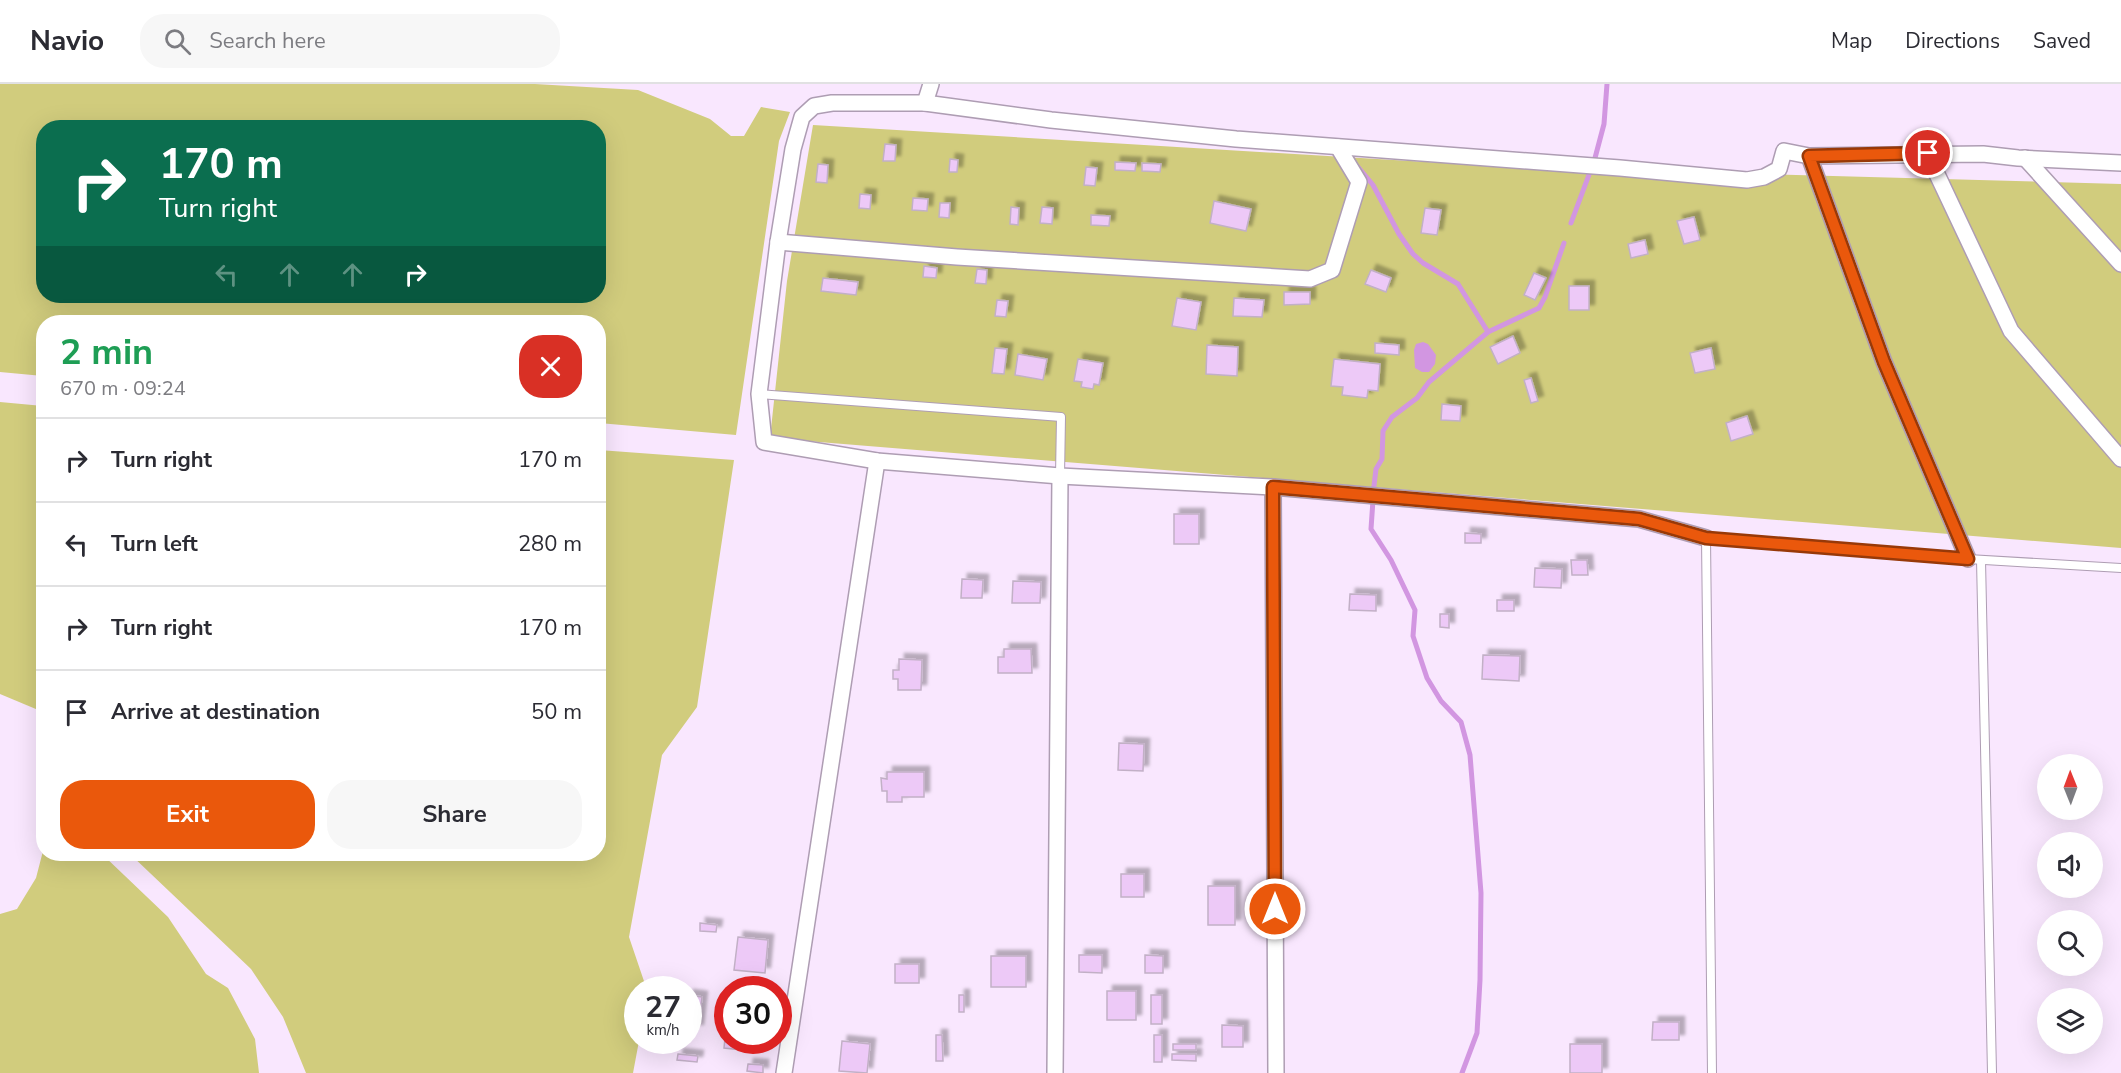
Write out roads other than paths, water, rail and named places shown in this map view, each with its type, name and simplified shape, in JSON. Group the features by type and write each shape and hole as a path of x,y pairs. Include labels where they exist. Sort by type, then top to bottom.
{"street":[{"path":"925,103 931,84"},
{"path":"1706,538 1639,519 1273,487 1060,476 877,461 764,442 759,394 777,242 793,148 802,117 814,106 832,103 925,103 1051,120 1236,139 1620,168 1747,180 1764,177 1779,169 1784,151 1809,156 1983,154 2121,164"},
{"path":"777,242 957,257 1310,279 1332,270 1359,182 1338,147"},
{"path":"1928,153 2011,332 2121,459"},
{"path":"1809,156 1884,362 1975,559"},
{"path":"2025,158 2121,264"},
{"path":"784,1073 877,461"},
{"path":"1055,1073 1060,476"},
{"path":"1273,487 1276,1073"}],"lane":[{"path":"759,394 1062,417 1060,476"},
{"path":"1712,1073 1706,538 2121,568"},
{"path":"1975,559 1992,1073"}],"waterway":[{"path":"1595,158 1604,124 1607,84"},
{"path":"1358,167 1373,185 1399,234 1413,254 1423,263 1458,284 1488,332"},
{"path":"1571,223 1590,172"},
{"path":"1373,494 1376,469 1382,459 1383,431 1392,417 1417,398 1429,382 1488,332 1539,308 1564,243"},
{"path":"1373,500 1371,529 1391,560 1415,610 1413,636 1427,678 1441,701 1461,722 1470,755 1481,893 1480,980 1477,1033 1462,1073"}]}
